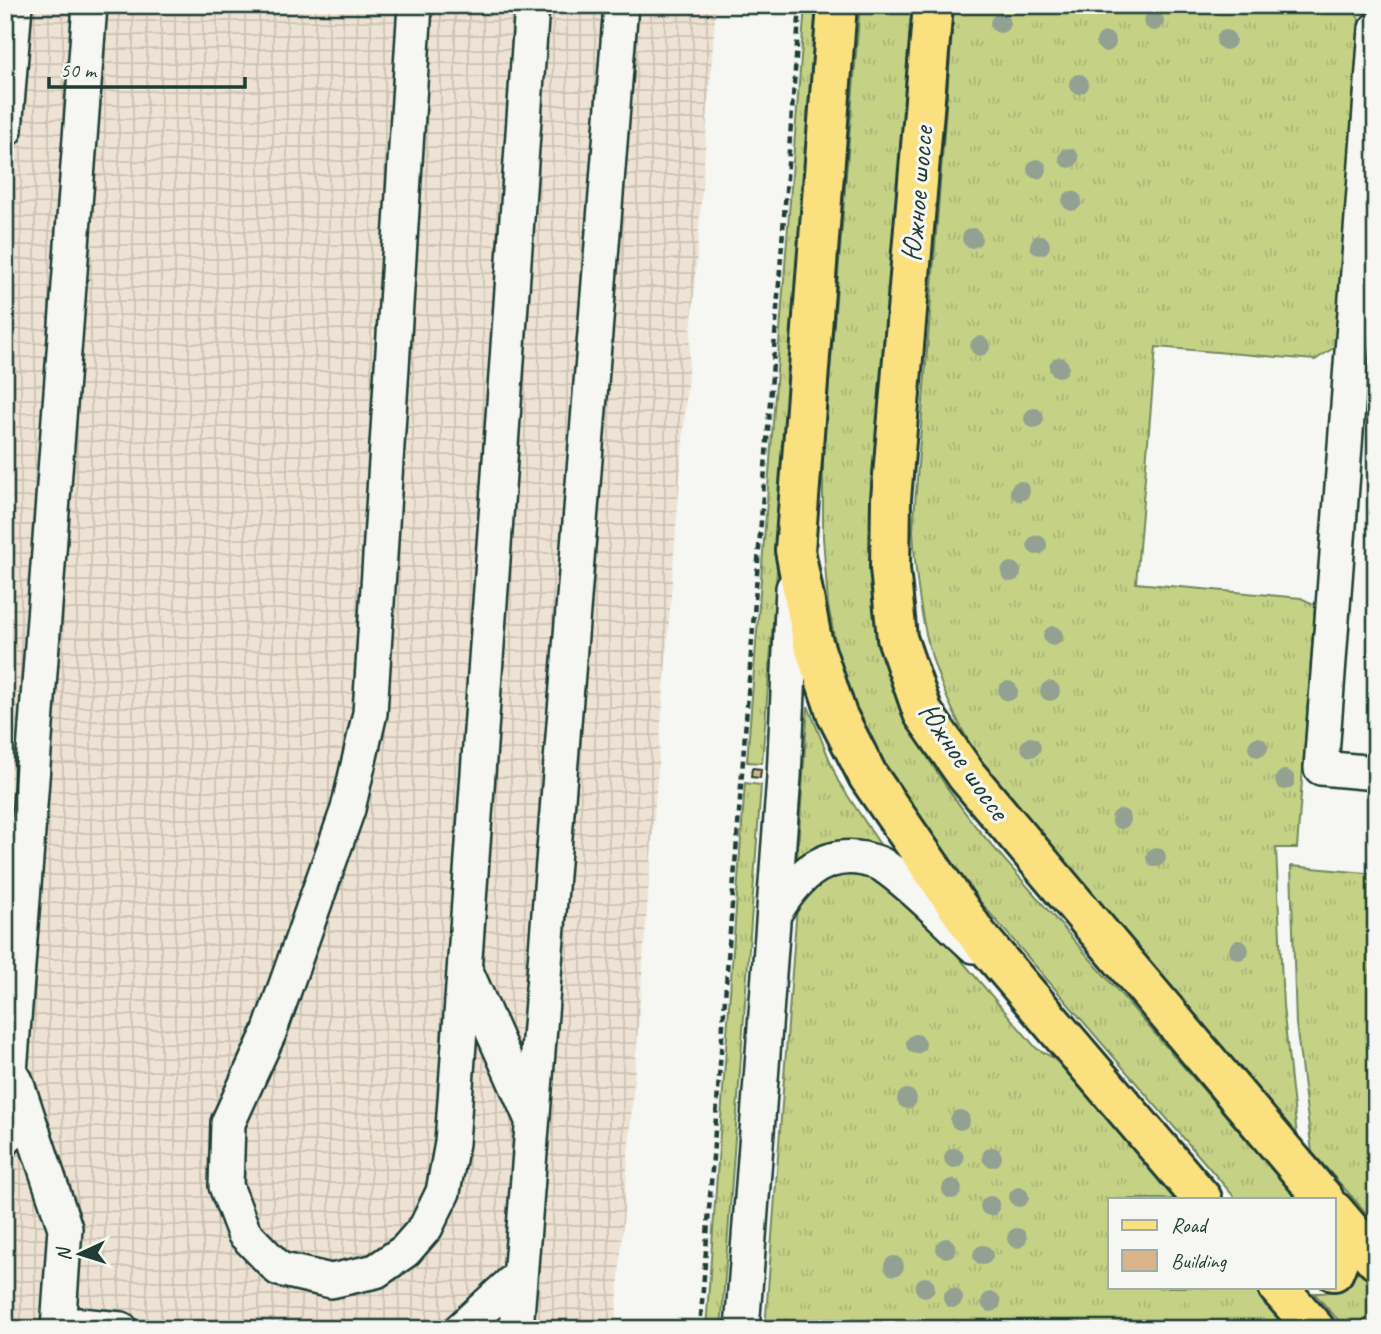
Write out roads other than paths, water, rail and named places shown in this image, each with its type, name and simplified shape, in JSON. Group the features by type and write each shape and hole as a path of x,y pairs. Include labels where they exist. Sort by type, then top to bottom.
{"main road":[{"path":"837,5 795,550 812,640 836,715 868,776 978,936 1201,1198"},
{"name":"Южное шоссе","path":"933,5 891,499 890,568 897,638 923,713 967,776 1322,1198"},
{"name":"Южное шоссе","path":"1336,1214 1376,1260"},
{"path":"1336,1224 1342,1251 1336,1266"},
{"path":"1279,1288 1313,1327"}],"street":[{"path":"5,130 15,5"},
{"path":"5,1139 90,5"},
{"path":"415,5 370,713 348,809 269,1033 228,1123 226,1186 244,1233 279,1269 331,1281 376,1271 405,1251 426,1227 443,1192 452,1143 533,5"},
{"path":"516,1329 621,5"},
{"path":"1376,29 1321,768 1376,773"},
{"path":"742,1329 774,914 795,550"},
{"path":"774,914 791,886 811,868 830,860 853,857 882,864 1014,981"},
{"path":"463,964 532,1121"},
{"path":"11,1065 65,1228 58,1326 121,1329"},
{"path":"461,1329 520,1275"}]}
